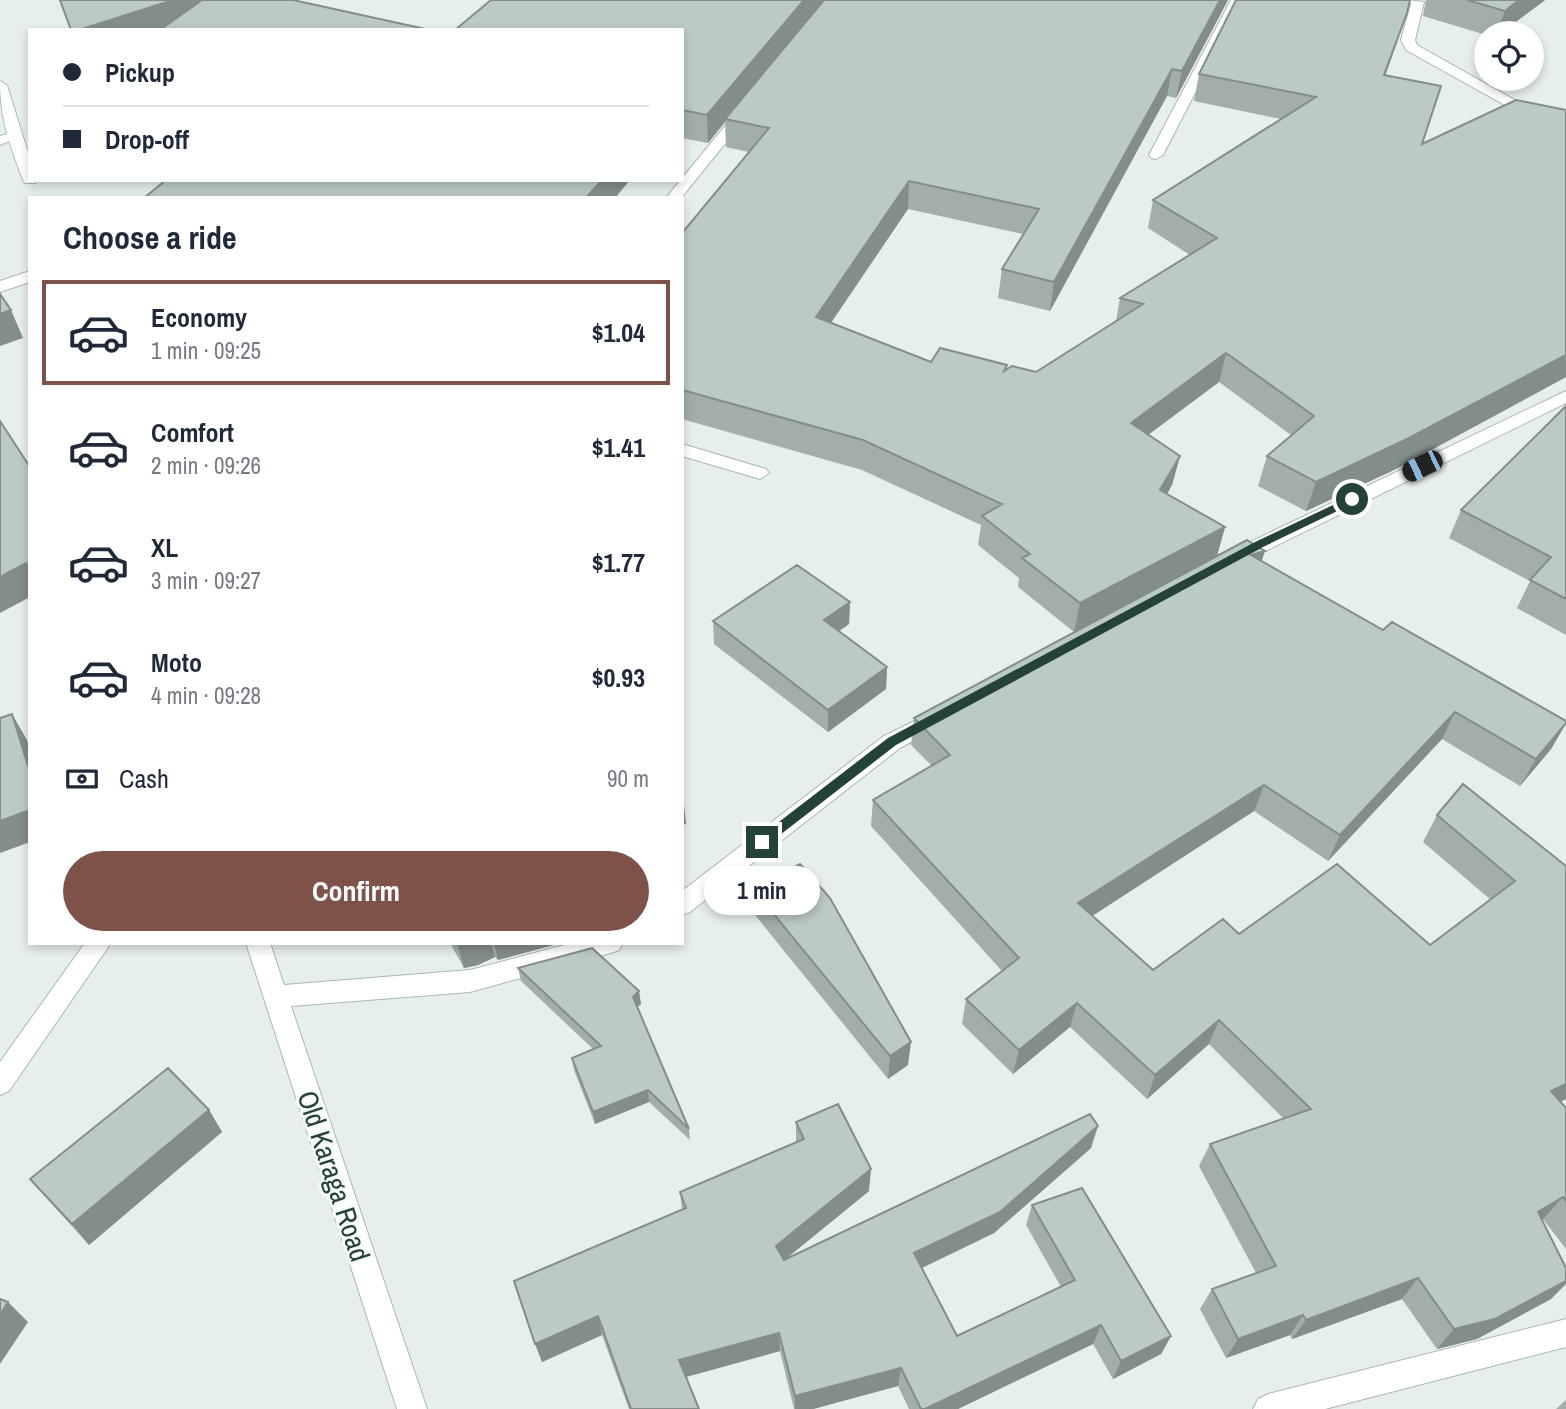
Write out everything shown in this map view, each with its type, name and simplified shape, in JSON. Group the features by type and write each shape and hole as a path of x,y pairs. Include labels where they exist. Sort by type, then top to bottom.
{"street":[{"path":"1156,155 1237,0"},
{"path":"1413,0 1418,2 1408,40 1411,47 1566,135"},
{"path":"0,85 7,139 28,176"},
{"path":"675,196 750,105"},
{"path":"0,288 28,277"},
{"path":"1222,565 1566,396"},
{"path":"684,451 760,473"},
{"path":"684,903 892,741 953,709"},
{"path":"0,1083 98,945"},
{"name":"Old Karaga Road","path":"259,945 412,1409"},
{"path":"274,997 470,981 604,945"},
{"path":"1268,1409 1566,1333"}],"building":[{"path":"60,0 173,0 85,28 70,28"},
{"path":"202,0 293,0 421,28 163,28"},
{"path":"491,0 804,0 707,115 684,110 684,28 457,28"},
{"path":"824,0 1220,0 1182,71 1172,69 1054,282 1002,269 1039,209 909,181 816,317 931,362 940,348 1007,365 1004,371 1012,366 1036,372 1143,304 1120,298 1217,238 1153,200 1316,97 1199,74 1236,0 1410,0 1384,75 1441,86 1422,144 1516,100 1566,110 1566,355 1407,439 1316,482 1267,456 1314,416 1226,353 1131,423 1180,456 1160,490 1225,527 1080,603 1022,558 1030,554 982,516 1002,504 863,440 684,391 684,231 769,128 725,119"},
{"path":"1467,0 1519,0 1505,11"},
{"path":"164,182 600,182 588,196 146,196"},
{"path":"0,294 11,310 0,314"},
{"path":"1566,406 1566,599 1530,580 1551,557 1461,510"},
{"path":"0,421 28,464 28,566 26,563 0,577"},
{"path":"1247,540 1265,551 1251,555 1383,630 1392,622 1566,723 1536,759 1455,712 1340,835 1264,785 1078,903 1153,970 1223,919 1239,934 1337,864 1430,945 1515,881 1437,815 1463,784 1566,866 1566,1084 1551,1091 1566,1108 1566,1201 1563,1197 1538,1212 1566,1268 1566,1281 1495,1319 1454,1329 1418,1278 1306,1320 1303,1315 1238,1339 1212,1289 1276,1266 1210,1144 1311,1109 1219,1020 1155,1075 1077,1003 1019,1050 966,999 1019,958 873,800 950,755 914,718"},
{"path":"797,565 850,602 824,620 887,667 828,710 713,621"},
{"path":"12,714 28,766 28,811 0,821 0,718"},
{"path":"800,864 830,898 911,1042 890,1056 754,890"},
{"path":"592,948 639,991 633,997 689,1129 648,1090 593,1112 572,1058 601,1046 518,968"},
{"path":"168,1068 209,1110 72,1224 30,1179"},
{"path":"838,1104 871,1169 776,1246 784,1260 1090,1114 1098,1126 1000,1212 914,1253 957,1336 1075,1280 1032,1205 1082,1188 1171,1336 1121,1361 1101,1325 925,1409 921,1409 901,1368 795,1396 779,1333 679,1360 699,1409 631,1409 598,1316 535,1344 514,1281 686,1208 680,1192 804,1139 796,1122"},
{"path":"0,1299 8,1302 0,1315"}],"route":[{"path":"762,842 892,741 1259,545 1352,499"}]}
